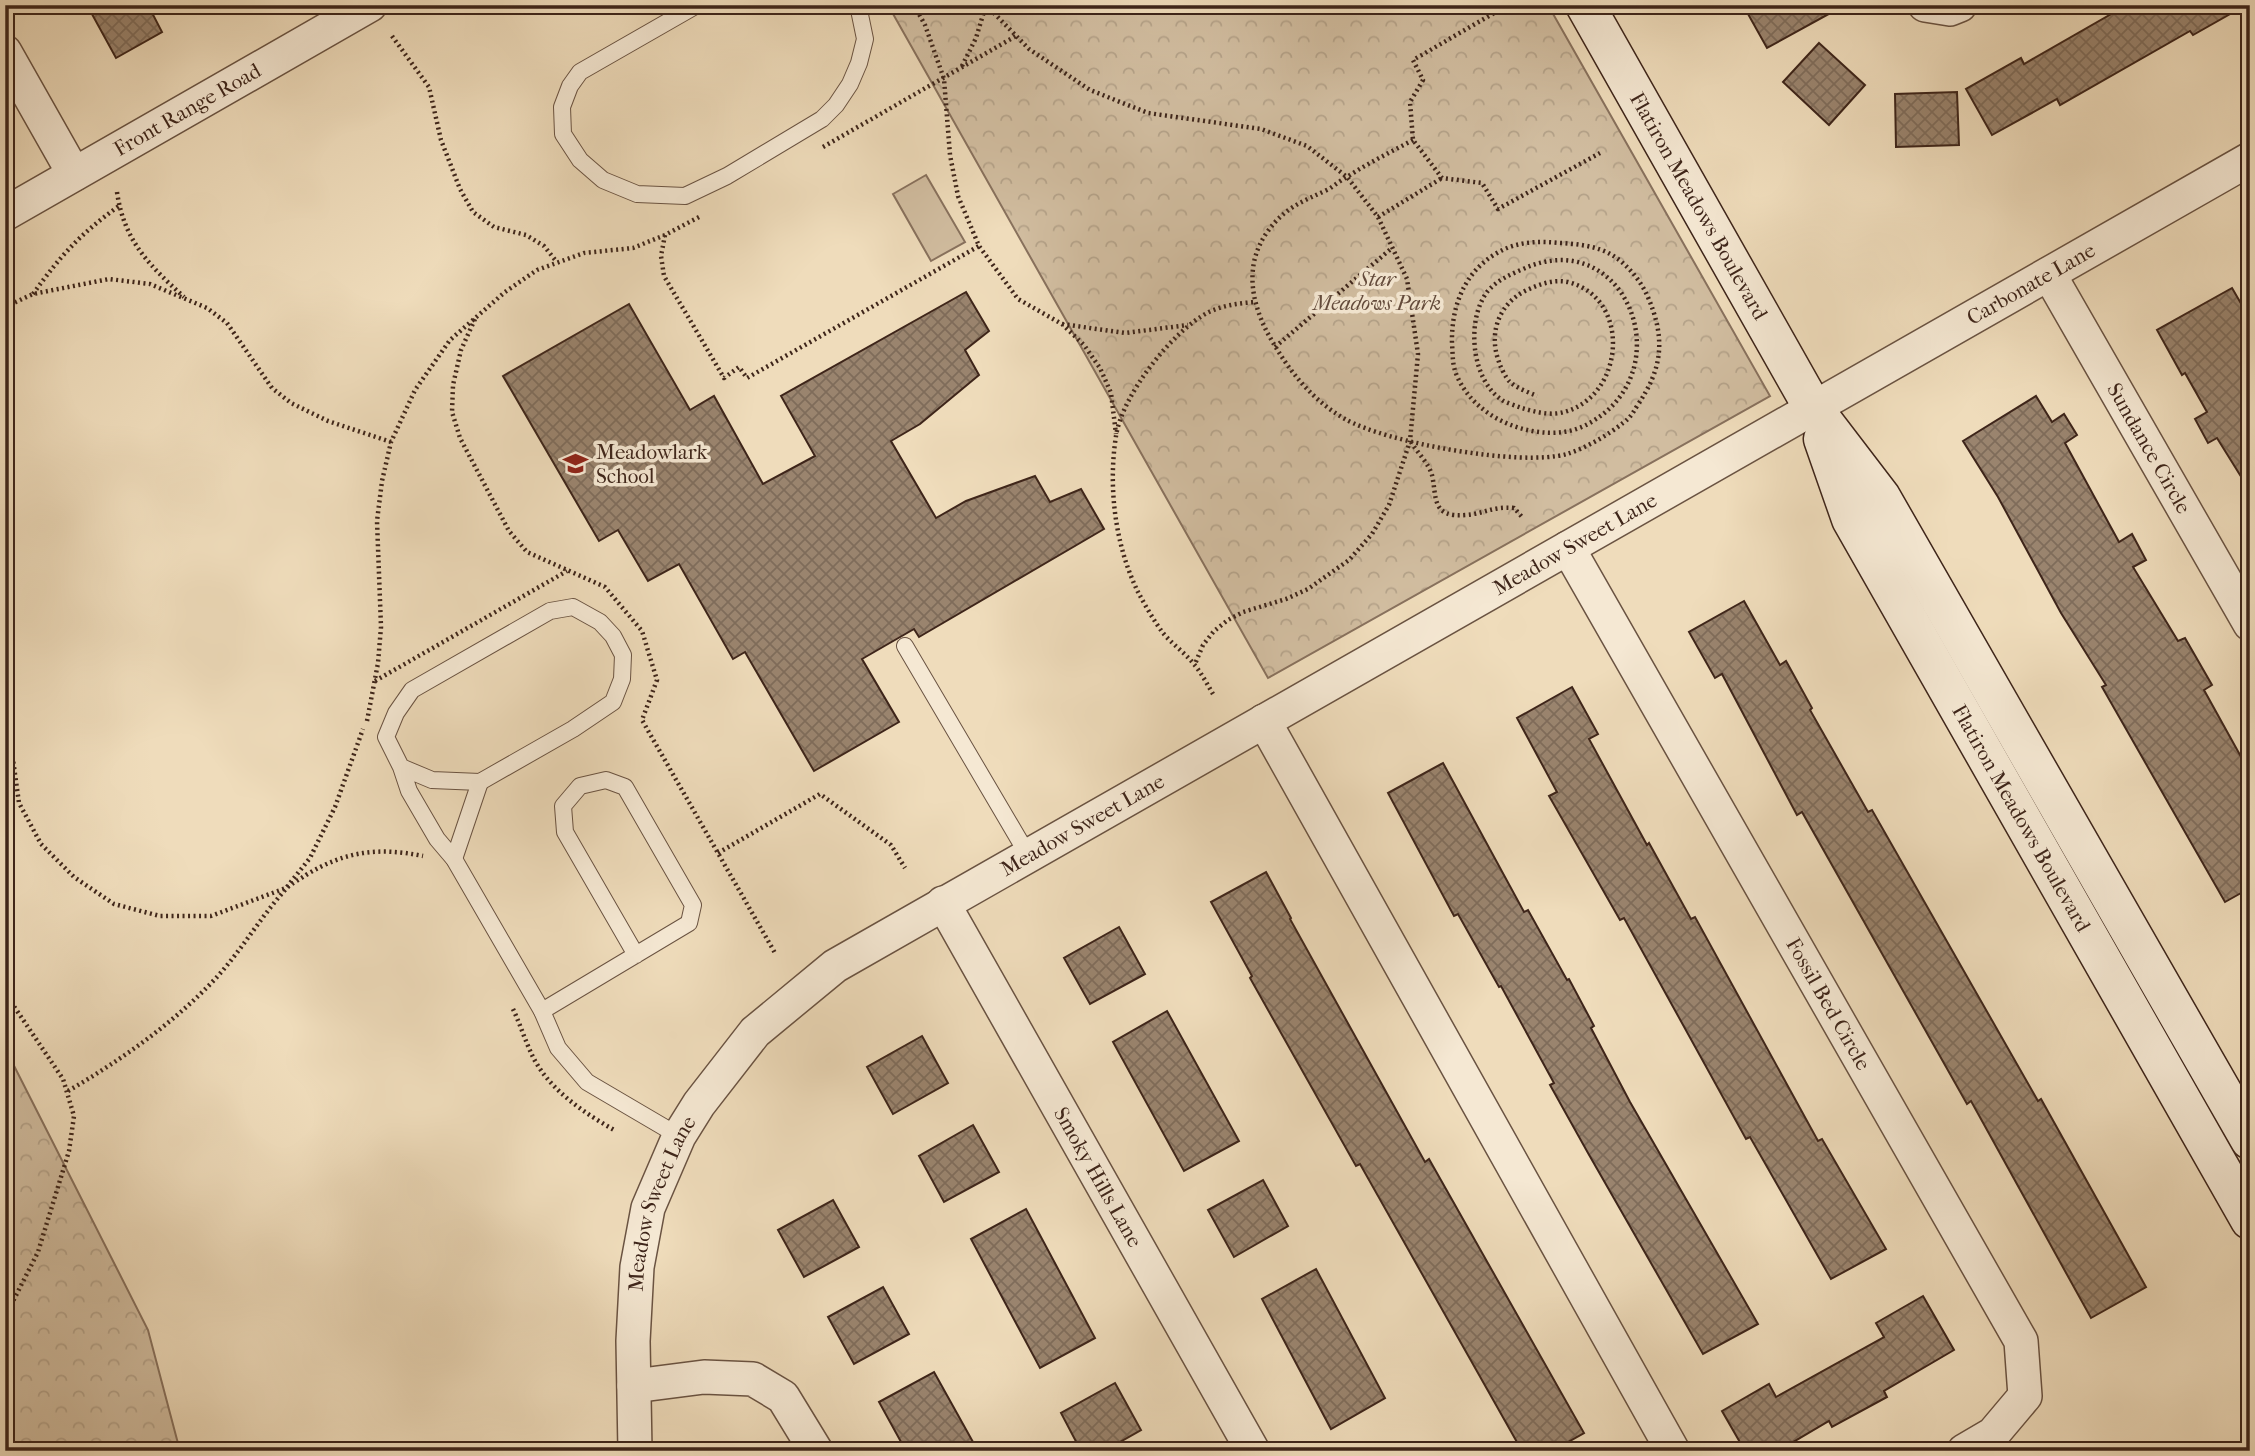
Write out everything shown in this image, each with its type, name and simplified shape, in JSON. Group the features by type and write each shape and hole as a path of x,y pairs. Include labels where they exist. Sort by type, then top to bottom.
{"street":[{"name":"Front Range Road","path":"5,214 370,5"},
{"name":"Flatiron Meadows Boulevard","path":"1584,5 1812,408 1881,497 2250,1140"},
{"path":"1925,5 1950,9 1960,5"},
{"path":"5,52 74,174"},
{"name":"Carbonate Lane","path":"1812,408 2250,159"},
{"name":"Sundance Circle","path":"2049,274 2250,624"},
{"name":"Flatiron Meadows Boulevard","path":"1812,408 1851,519 2250,1220"},
{"name":"Meadow Sweet Lane","path":"635,1451 633,1341 637,1267 648,1208 679,1136 699,1104 755,1032 835,966 1812,408"},
{"name":"Fossil Bed Circle","path":"1568,548 2021,1341 2025,1396 1993,1434 1964,1451"},
{"path":"1264,721 1673,1451"},
{"name":"Smoky Hills Lane","path":"943,903 1253,1451"},
{"path":"634,1386 704,1377 753,1379 783,1397 816,1451"}],"lane":[{"path":"697,5 580,72 570,86 562,107 563,134 580,160 603,180 637,194 685,196 727,176 822,119 836,105 850,84 859,63 865,40 858,5"},
{"path":"401,767 432,780 480,782 573,729 613,702 622,679 623,655 613,636 600,622 573,607 550,611 412,690 396,713 386,737 409,791 437,839 454,859 542,1011 558,1048 587,1082 679,1136"},
{"path":"905,646 1028,855"},
{"path":"542,1011 690,923 693,905 625,787 606,780 580,786 564,806 565,832 636,955"},
{"path":"454,859 480,782"}],"path":[{"path":"914,5 925,25 944,79 950,155 958,197 979,246 1018,299 1062,324 1084,345 1100,368 1111,393 1116,433 1113,478 1116,522 1124,557 1138,591 1163,632 1195,664 1213,694"},
{"path":"961,69 976,38 986,5 1029,49 1090,90 1148,113 1261,128 1307,146 1347,177 1378,217 1406,279 1418,354 1410,441 1389,505 1372,534 1349,560 1308,589 1228,620 1214,631 1203,645 1195,664"},
{"path":"1442,178 1413,140 1410,102 1423,80 1413,60 1508,5"},
{"path":"392,36 429,87 441,140 460,189 473,212 494,227 526,235 544,246 556,261"},
{"path":"818,150 1016,36"},
{"path":"1413,140 1329,188 1293,205 1271,226 1255,251 1252,284 1258,315 1287,367 1315,398 1350,422 1410,441 1510,457 1563,455 1590,444 1628,420 1649,389 1658,363 1661,332 1643,285 1628,267 1610,254 1583,244 1543,241 1524,243 1499,252 1478,268 1461,290 1452,320 1454,368 1460,382 1475,402 1499,422 1553,435 1588,425 1613,407 1628,385 1639,342 1633,318 1614,285 1596,269 1570,259 1539,261 1506,276 1490,288 1480,303 1473,331 1476,358 1488,387 1503,401 1533,412 1566,412 1586,402 1597,391 1612,364 1614,341 1601,305 1587,291 1566,282 1543,282 1515,295 1499,313 1494,335 1496,355 1509,382 1537,396"},
{"path":"1378,217 1442,178 1482,183 1498,209 1600,153"},
{"path":"117,192 119,206 132,241 152,268 187,299"},
{"path":"33,294 59,257 95,223 119,206"},
{"path":"365,742 381,627 377,521 382,481 391,442 415,390 450,340 505,292 537,270 584,253 633,248 704,214"},
{"path":"665,235 661,256 664,276 724,377 739,367 747,378 979,246"},
{"path":"1275,347 1392,248"},
{"path":"5,307 33,294 109,279 150,284 207,307 227,323 272,388 290,402 327,421 391,442"},
{"path":"1116,433 1145,374 1164,349 1189,325 1221,308 1256,302"},
{"path":"1062,324 1125,333 1189,325"},
{"path":"1410,441 1432,473 1433,495 1438,507 1449,514 1465,515 1498,507 1514,509 1523,519"},
{"path":"375,681 567,571"},
{"path":"5,702 19,803 41,844 74,877 114,904 160,916 211,916 286,888 322,865 359,852 394,850 427,857 421,846"},
{"path":"68,1091 131,1051 189,1004 242,948 310,858 335,807 367,718"},
{"path":"718,853 820,794 891,845 905,868"},
{"path":"5,993 36,1037 68,1091 74,1116 69,1151 38,1252 5,1317"},
{"path":"511,1005 533,1057 551,1081 572,1103 616,1131"}],"green space":[{"name":"Star Meadows Park","path":"888,5 1548,5 1770,396 1268,678"},
{"path":"926,175 965,242 931,261 893,194"},
{"path":"5,1048 148,1330 180,1451 5,1451"}],"building":[{"path":"87,5 148,5 162,32 116,58"},
{"path":"1743,5 1845,5 1767,48"},
{"path":"2127,5 2246,5 2193,35 2190,31 2060,105 2057,99 1992,135 1966,89 2021,58 2024,64"},
{"path":"1819,43 1865,85 1829,125 1783,82"},
{"path":"1957,92 1959,145 1896,147 1895,94"},
{"path":"2232,288 2250,319 2250,491 2217,438 2208,443 2195,419 2207,412 2157,330"},
{"path":"966,292 989,331 965,350 979,375 920,424 891,441 936,518 966,501 1035,476 1050,502 1081,489 1104,529 919,637 914,629 862,659 899,722 814,771 745,652 733,659 679,564 648,581 618,530 599,541 503,376 629,304 690,410 714,396 763,484 815,456 781,396"},
{"path":"2036,396 2052,422 2064,414 2077,435 2065,443 2119,542 2132,534 2146,560 2133,567 2178,641 2185,638 2212,685 2204,690 2250,773 2250,888 2225,902 2102,687 2106,685 2061,613 1998,497 1963,441"},
{"path":"1744,601 1780,665 1786,661 1812,708 1810,710 1868,812 1872,810 2038,1101 2041,1099 2146,1287 2091,1318 1971,1101 1967,1104 1802,812 1797,815 1722,674 1715,678 1689,632"},
{"path":"1572,687 1598,734 1589,739 1647,845 1649,843 1691,919 1695,917 1818,1141 1822,1139 1886,1249 1831,1279 1750,1137 1746,1139 1624,918 1620,920 1549,796 1557,792 1517,718"},
{"path":"1443,763 1524,912 1528,910 1567,980 1569,979 1630,1102 1758,1324 1703,1354 1550,1085 1554,1083 1501,986 1499,987 1458,914 1454,916 1388,793"},
{"path":"1266,872 1425,1162 1429,1159 1584,1433 1552,1451 1522,1451 1360,1164 1356,1166 1250,978 1252,976 1211,902"},
{"path":"1119,927 1145,974 1090,1004 1064,958"},
{"path":"1167,1011 1239,1141 1184,1171 1113,1042"},
{"path":"922,1036 948,1083 893,1114 867,1067"},
{"path":"973,1125 999,1172 944,1202 919,1156"},
{"path":"1263,1180 1288,1226 1234,1257 1208,1210"},
{"path":"833,1200 859,1247 804,1277 778,1230"},
{"path":"1026,1209 1095,1338 1040,1368 971,1239"},
{"path":"1316,1269 1385,1398 1331,1429 1262,1299"},
{"path":"883,1287 909,1334 854,1364 828,1317"},
{"path":"1923,1296 1954,1350 1884,1391 1887,1397 1832,1427 1829,1421 1778,1451 1745,1451 1722,1411 1769,1384 1776,1397 1884,1337 1876,1323"},
{"path":"934,1372 978,1451 906,1451 879,1402"},
{"path":"1115,1383 1141,1430 1104,1451 1081,1451 1061,1413"}],"place":[{"name":"Meadowlark School","path":"576,464"}]}
